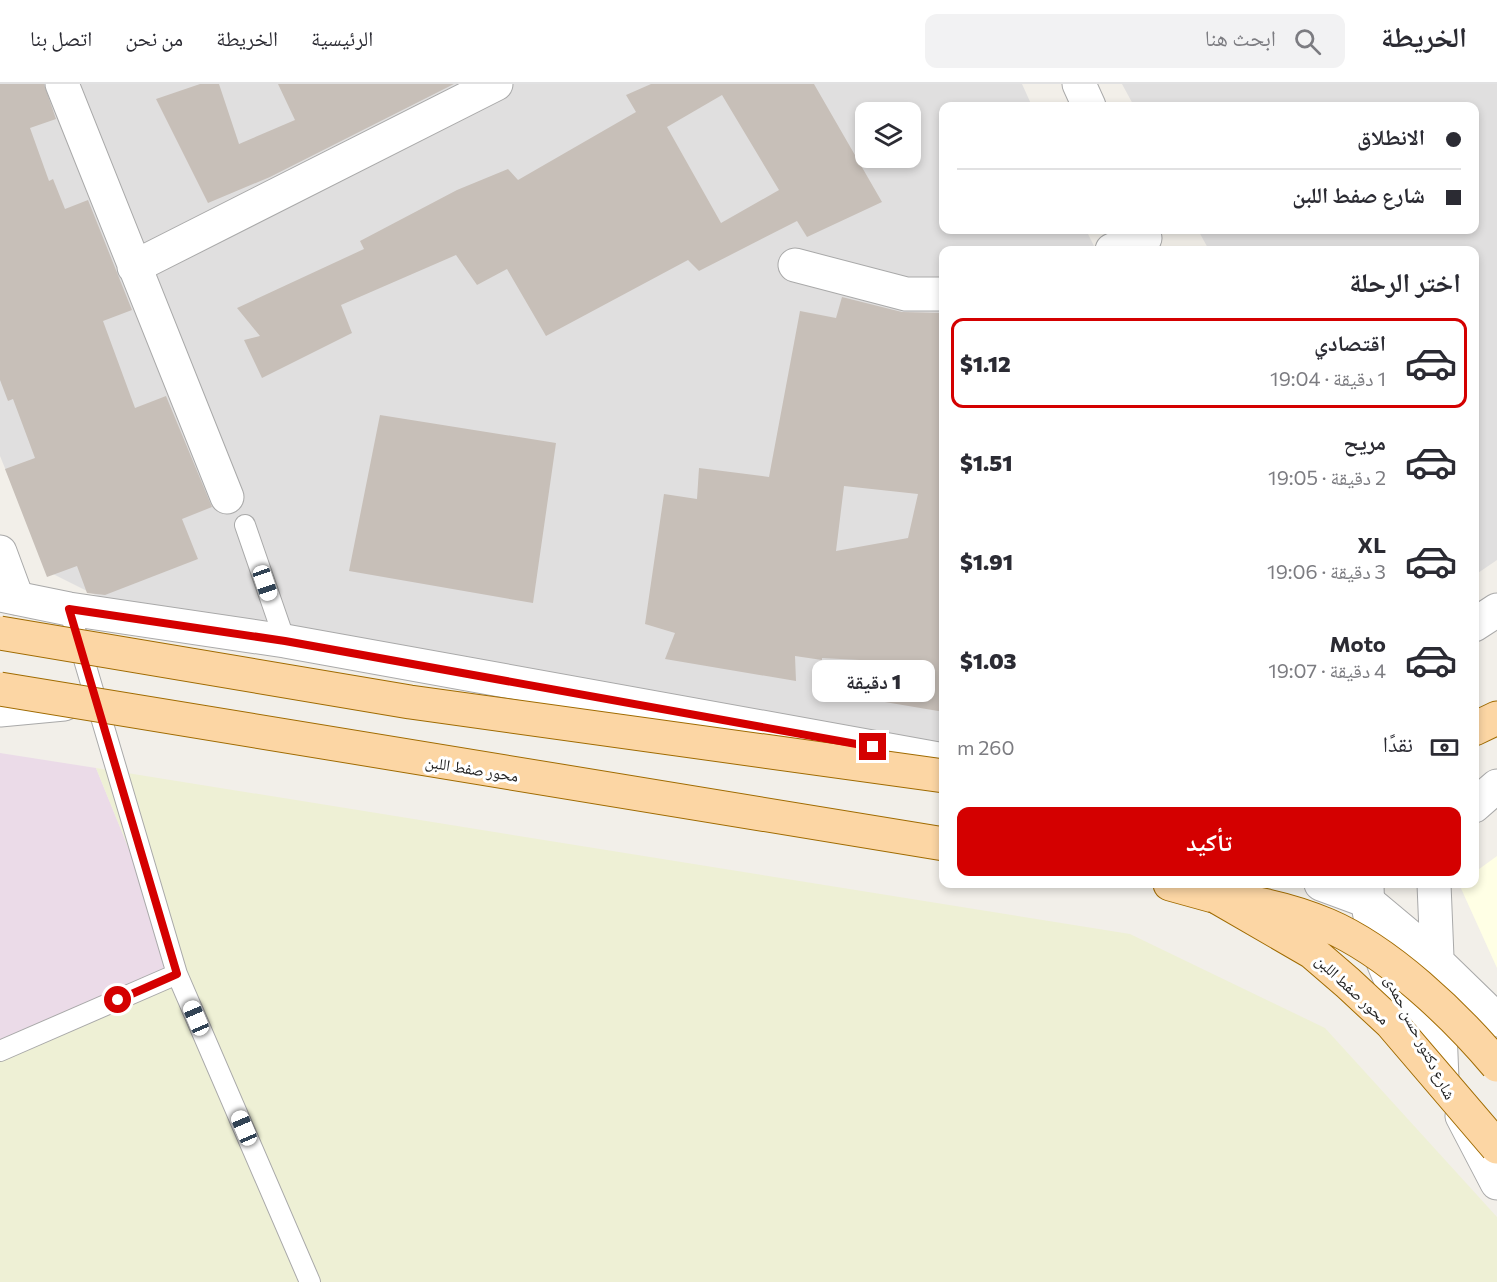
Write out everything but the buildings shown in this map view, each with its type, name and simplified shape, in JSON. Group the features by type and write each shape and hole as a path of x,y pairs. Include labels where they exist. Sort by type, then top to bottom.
{"main road":[{"path":"0,633 411,702 939,775"},
{"name":"محور صفط اللبن","path":"0,689 939,843"},
{"path":"1479,727 1497,718"},
{"name":"محور صفط اللبن","path":"1184,888 1217,897 1312,952 1391,1023 1497,1147"},
{"path":"1217,897 1280,908 1329,925 1369,948 1419,987 1473,1037 1497,1065"}],"street":[{"path":"62,84 226,497"},
{"path":"134,267 496,84"},
{"path":"1079,84 1087,102"},
{"path":"1124,246 1145,239"},
{"path":"795,265 906,294 939,294"},
{"path":"0,552 9,596 69,609 285,641 939,759"},
{"path":"1479,622 1497,610"},
{"path":"0,710 78,702"},
{"path":"1479,777 1497,770"},
{"path":"1479,802 1497,786"},
{"path":"1344,888 1367,892 1497,1020"},
{"path":"1434,888 1442,1079"},
{"name":"شارع دكتور حسن حمدى","path":"1367,892 1371,928 1388,975 1497,1183"}],"lane":[{"path":"245,525 285,641"},
{"path":"69,609 177,974 310,1282"},
{"path":"0,1051 177,974"}],"shaded area":[{"path":"0,84 1022,84 1030,102 939,102 939,234 1088,234 1094,246 939,246 939,743 119,607 47,571 0,456"},
{"path":"1122,84 1497,84 1497,560 1479,572 1479,246 1207,246 1200,234 1479,234 1479,102 1132,102"},
{"path":"0,753 96,768 178,970 0,1047"},
{"path":"96,768 1130,934 1325,1028 1497,1217 1497,1282 0,1282 0,1047 178,970"},
{"path":"1497,856 1497,968 1461,888 1479,888 1479,869"}],"route":[{"path":"118,1000 177,974 69,609 285,641 873,747"}]}
